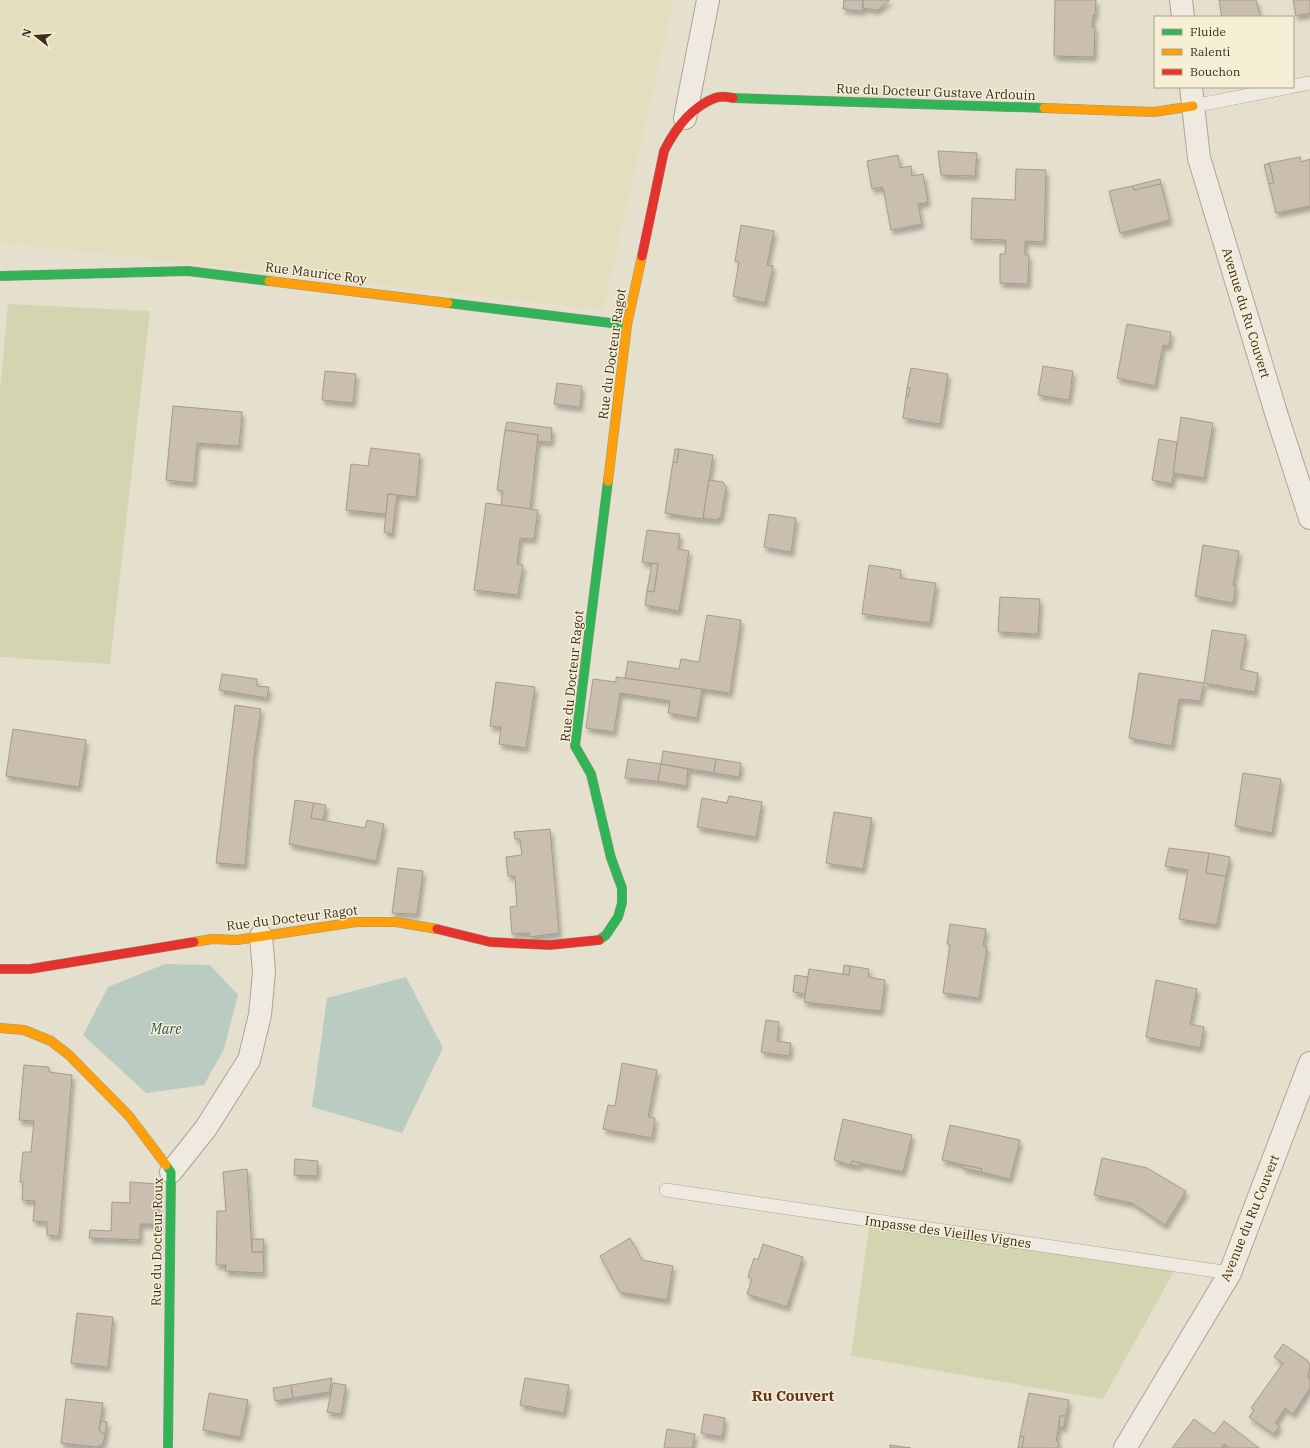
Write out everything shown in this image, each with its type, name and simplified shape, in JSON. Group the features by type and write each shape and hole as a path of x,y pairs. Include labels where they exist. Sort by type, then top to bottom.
{"street":[{"path":"685,118 708,0"},
{"path":"1181,0 1183,16"},
{"name":"Rue du Docteur Gustave Ardouin","path":"685,118 699,106 716,97 1154,112 1192,97"},
{"name":"Avenue du Ru Couvert","path":"1192,97 1199,158 1277,416 1310,518"},
{"name":"Rue du Docteur Ragot","path":"0,969 30,969 87,961 212,939 237,940 356,922 396,922 423,926 490,942 550,945 597,941 606,935 618,917 622,902 622,888 611,858 591,774 575,746 627,325 664,151 672,135 685,118"},
{"name":"Rue Maurice Roy","path":"0,276 188,271 627,325"},
{"path":"171,1172 206,1128 249,1060 260,1015 264,972 261,936"},
{"name":"Rue du Docteur Roux","path":"0,1028 24,1030 51,1041 69,1055 129,1116 171,1172 168,1448"},
{"name":"Avenue du Ru Couvert","path":"1125,1448 1230,1274 1310,1063"}],"lane":[{"path":"1294,86 1310,83"},
{"path":"1192,97 1280,88"},
{"name":"Impasse des Vieilles Vignes","path":"666,1190 1230,1274"}],"shaded area":[{"path":"0,0 674,0 603,310 0,242"}],"green space":[{"path":"8,304 150,311 110,664 0,657 0,390"},
{"path":"870,1220 1177,1266 1103,1399 851,1356"}],"water":[{"name":"Mare","path":"165,964 210,965 238,995 224,1049 204,1085 146,1093 83,1035 108,987"},
{"path":"406,977 443,1048 402,1133 312,1107 327,998"}],"building":[{"path":"844,0 863,0 862,11 843,9"},
{"path":"863,0 890,0 877,10 863,8"},
{"path":"1055,0 1096,0 1095,16 1093,15 1092,27 1095,27 1094,57 1054,56"},
{"path":"1219,0 1256,0 1260,16 1222,16"},
{"path":"1293,0 1310,0 1310,13 1296,16"},
{"path":"938,151 977,153 975,176 941,175"},
{"path":"898,155 900,168 911,166 912,176 923,174 928,202 918,204 922,224 891,230 883,187 872,189 867,161"},
{"path":"1300,157 1301,162 1310,159 1310,206 1276,213 1269,184 1274,183 1269,163"},
{"path":"1269,163 1274,183 1269,184 1264,165"},
{"path":"1016,169 1046,170 1044,242 1025,241 1025,255 1029,255 1028,284 1000,283 1000,254 1005,254 1006,240 971,239 972,198 1015,200"},
{"path":"1160,179 1161,184 1134,190 1132,186"},
{"path":"1161,184 1170,220 1120,233 1109,191 1132,186 1134,190"},
{"path":"741,225 774,231 767,265 773,266 765,303 733,296 739,262 735,261"},
{"path":"1127,324 1171,332 1169,346 1163,345 1155,386 1117,378"},
{"path":"1043,366 1073,371 1069,400 1038,395"},
{"path":"911,368 948,374 940,424 903,418 906,396 908,397 910,388 907,388"},
{"path":"325,371 356,374 353,403 322,400"},
{"path":"557,383 582,386 580,407 554,404"},
{"path":"907,388 910,388 908,397 906,396"},
{"path":"173,406 242,412 239,446 197,443 194,483 166,480"},
{"path":"1181,417 1213,423 1204,478 1173,473"},
{"path":"507,422 552,428 551,442 537,441 538,435 505,430"},
{"path":"505,430 538,435 530,509 501,505 503,491 497,490"},
{"path":"1159,439 1177,442 1172,484 1152,480"},
{"path":"371,448 420,454 416,497 388,494 386,514 346,510 351,464 368,466"},
{"path":"675,449 679,449 677,463 673,462"},
{"path":"679,449 713,455 703,519 665,513 673,462 677,463"},
{"path":"709,480 723,482 726,487 721,517 716,520 703,518"},
{"path":"388,494 397,495 392,534 384,532"},
{"path":"486,503 538,510 534,539 520,538 517,564 523,565 518,595 474,590"},
{"path":"769,514 796,518 791,552 764,547"},
{"path":"647,530 680,534 678,549 689,551 679,611 645,605 647,591 654,592 658,564 642,562"},
{"path":"1203,545 1239,551 1233,585 1236,586 1233,603 1195,596"},
{"path":"652,563 658,564 654,592 647,591"},
{"path":"869,565 901,570 900,578 936,583 930,623 862,614"},
{"path":"1000,597 1040,599 1038,634 998,632"},
{"path":"707,615 741,620 730,693 625,678 628,661 679,669 681,659 699,662"},
{"path":"1212,630 1246,635 1240,669 1258,673 1255,692 1204,683"},
{"path":"1139,673 1204,683 1200,701 1179,699 1172,746 1129,738"},
{"path":"222,674 257,679 257,686 269,687 267,698 219,690"},
{"path":"616,677 702,689 697,718 668,713 670,701 620,693 614,732 586,728 593,679 616,682"},
{"path":"496,682 535,687 526,748 499,744 501,727 490,726"},
{"path":"235,705 261,709 254,756 245,865 216,863"},
{"path":"13,729 86,740 79,787 6,776"},
{"path":"663,751 716,759 714,773 661,764"},
{"path":"628,759 661,764 658,781 625,778"},
{"path":"716,759 741,763 739,777 714,773"},
{"path":"661,764 688,769 686,786 658,781"},
{"path":"1243,773 1281,779 1272,833 1235,826"},
{"path":"729,796 762,802 756,837 697,827 702,798 727,803"},
{"path":"295,800 314,803 311,818 365,828 367,820 384,824 376,861 289,844"},
{"path":"314,803 326,805 323,820 311,818"},
{"path":"834,812 872,818 863,869 826,863"},
{"path":"550,829 559,933 529,937 530,933 512,934 510,907 517,906 515,876 508,876 506,857 522,855 520,839 515,839 514,832"},
{"path":"1169,848 1209,853 1206,873 1226,876 1217,925 1179,919 1188,870 1165,866"},
{"path":"1209,853 1230,857 1226,876 1206,873"},
{"path":"398,868 423,871 417,914 392,913"},
{"path":"950,924 986,929 983,946 987,947 979,998 943,993 950,944 947,944"},
{"path":"844,965 850,966 849,975 843,974"},
{"path":"850,966 869,969 868,977 885,980 881,1011 804,1002 809,969 849,975"},
{"path":"795,975 808,977 805,994 793,992"},
{"path":"1156,980 1197,989 1190,1024 1204,1027 1200,1048 1146,1037"},
{"path":"766,1020 779,1022 777,1041 791,1043 789,1056 761,1052"},
{"path":"622,1063 657,1070 648,1117 655,1118 652,1138 603,1129 608,1105 615,1106"},
{"path":"24,1065 49,1067 49,1072 72,1075 59,1236 47,1235 47,1222 33,1221 35,1201 22,1200 23,1182 20,1182 23,1152 31,1152 34,1121 19,1120"},
{"path":"843,1119 912,1135 903,1172 852,1161 851,1165 834,1160"},
{"path":"950,1125 1020,1140 1010,1179 981,1172 982,1169 942,1160"},
{"path":"1102,1158 1147,1168 1186,1191 1165,1225 1132,1203 1094,1195"},
{"path":"295,1159 318,1161 317,1176 294,1175"},
{"path":"852,1161 860,1163 860,1166 851,1165"},
{"path":"963,1165 982,1169 981,1172 963,1168"},
{"path":"247,1169 252,1252 263,1252 264,1273 225,1271 226,1265 216,1265 217,1211 226,1211 223,1172"},
{"path":"130,1182 158,1184 158,1224 140,1224 140,1240 89,1238 90,1230 111,1231 112,1202 130,1203"},
{"path":"630,1238 642,1260 673,1266 667,1300 620,1292 600,1256"},
{"path":"252,1239 264,1239 263,1252 252,1252"},
{"path":"763,1244 803,1257 787,1307 747,1294 752,1279 748,1277 754,1258 758,1260"},
{"path":"77,1313 113,1317 108,1367 71,1363"},
{"path":"1283,1344 1307,1360 1310,1366 1308,1378 1310,1379 1310,1388 1293,1414 1285,1408 1275,1423 1280,1426 1274,1434 1249,1417 1254,1410 1251,1408 1283,1363 1274,1357"},
{"path":"332,1378 329,1392 293,1398 291,1385"},
{"path":"525,1378 569,1385 564,1413 520,1405"},
{"path":"333,1383 346,1385 341,1414 327,1412"},
{"path":"291,1385 293,1398 275,1401 273,1388"},
{"path":"209,1393 248,1400 240,1437 203,1430"},
{"path":"1029,1393 1069,1400 1066,1416 1060,1416 1056,1442 1059,1442 1058,1448 1022,1448 1024,1437 1020,1436"},
{"path":"66,1399 103,1403 99,1430 105,1435 103,1444 97,1447 61,1443"},
{"path":"704,1414 725,1418 722,1437 701,1433"},
{"path":"1060,1416 1066,1416 1064,1427 1059,1427"},
{"path":"1194,1419 1214,1434 1224,1421 1259,1448 1230,1448 1224,1444 1221,1448 1172,1448"},
{"path":"101,1421 107,1422 105,1435 99,1430"},
{"path":"667,1429 695,1434 692,1448 664,1448"},
{"path":"1020,1436 1024,1437 1022,1448 1018,1448"},
{"path":"890,1445 911,1448 890,1448"}],"traffic: fast":[{"path":"733,98 1044,108"},
{"path":"0,276 188,271 269,281"},
{"path":"448,303 627,325"},
{"path":"599,940 606,935 618,917 622,903 622,888 611,858 591,774 575,746 608,481"},
{"path":"166,1165 171,1172 168,1448"}],"traffic: slow":[{"path":"1044,108 1154,112 1193,106"},
{"path":"608,481 627,325 642,256"},
{"path":"269,281 448,303"},
{"path":"194,942 212,939 237,940 356,922 396,922 437,929"},
{"path":"0,1028 24,1030 51,1041 69,1055 129,1116 166,1165"}],"traffic: jam":[{"path":"642,256 664,151 668,143 679,127 698,107 717,97 733,98"},
{"path":"437,929 490,942 550,945 599,940"},
{"path":"0,969 30,969 194,942"}],"district":[{"name":"Ru Couvert","path":"793,1395"}]}
